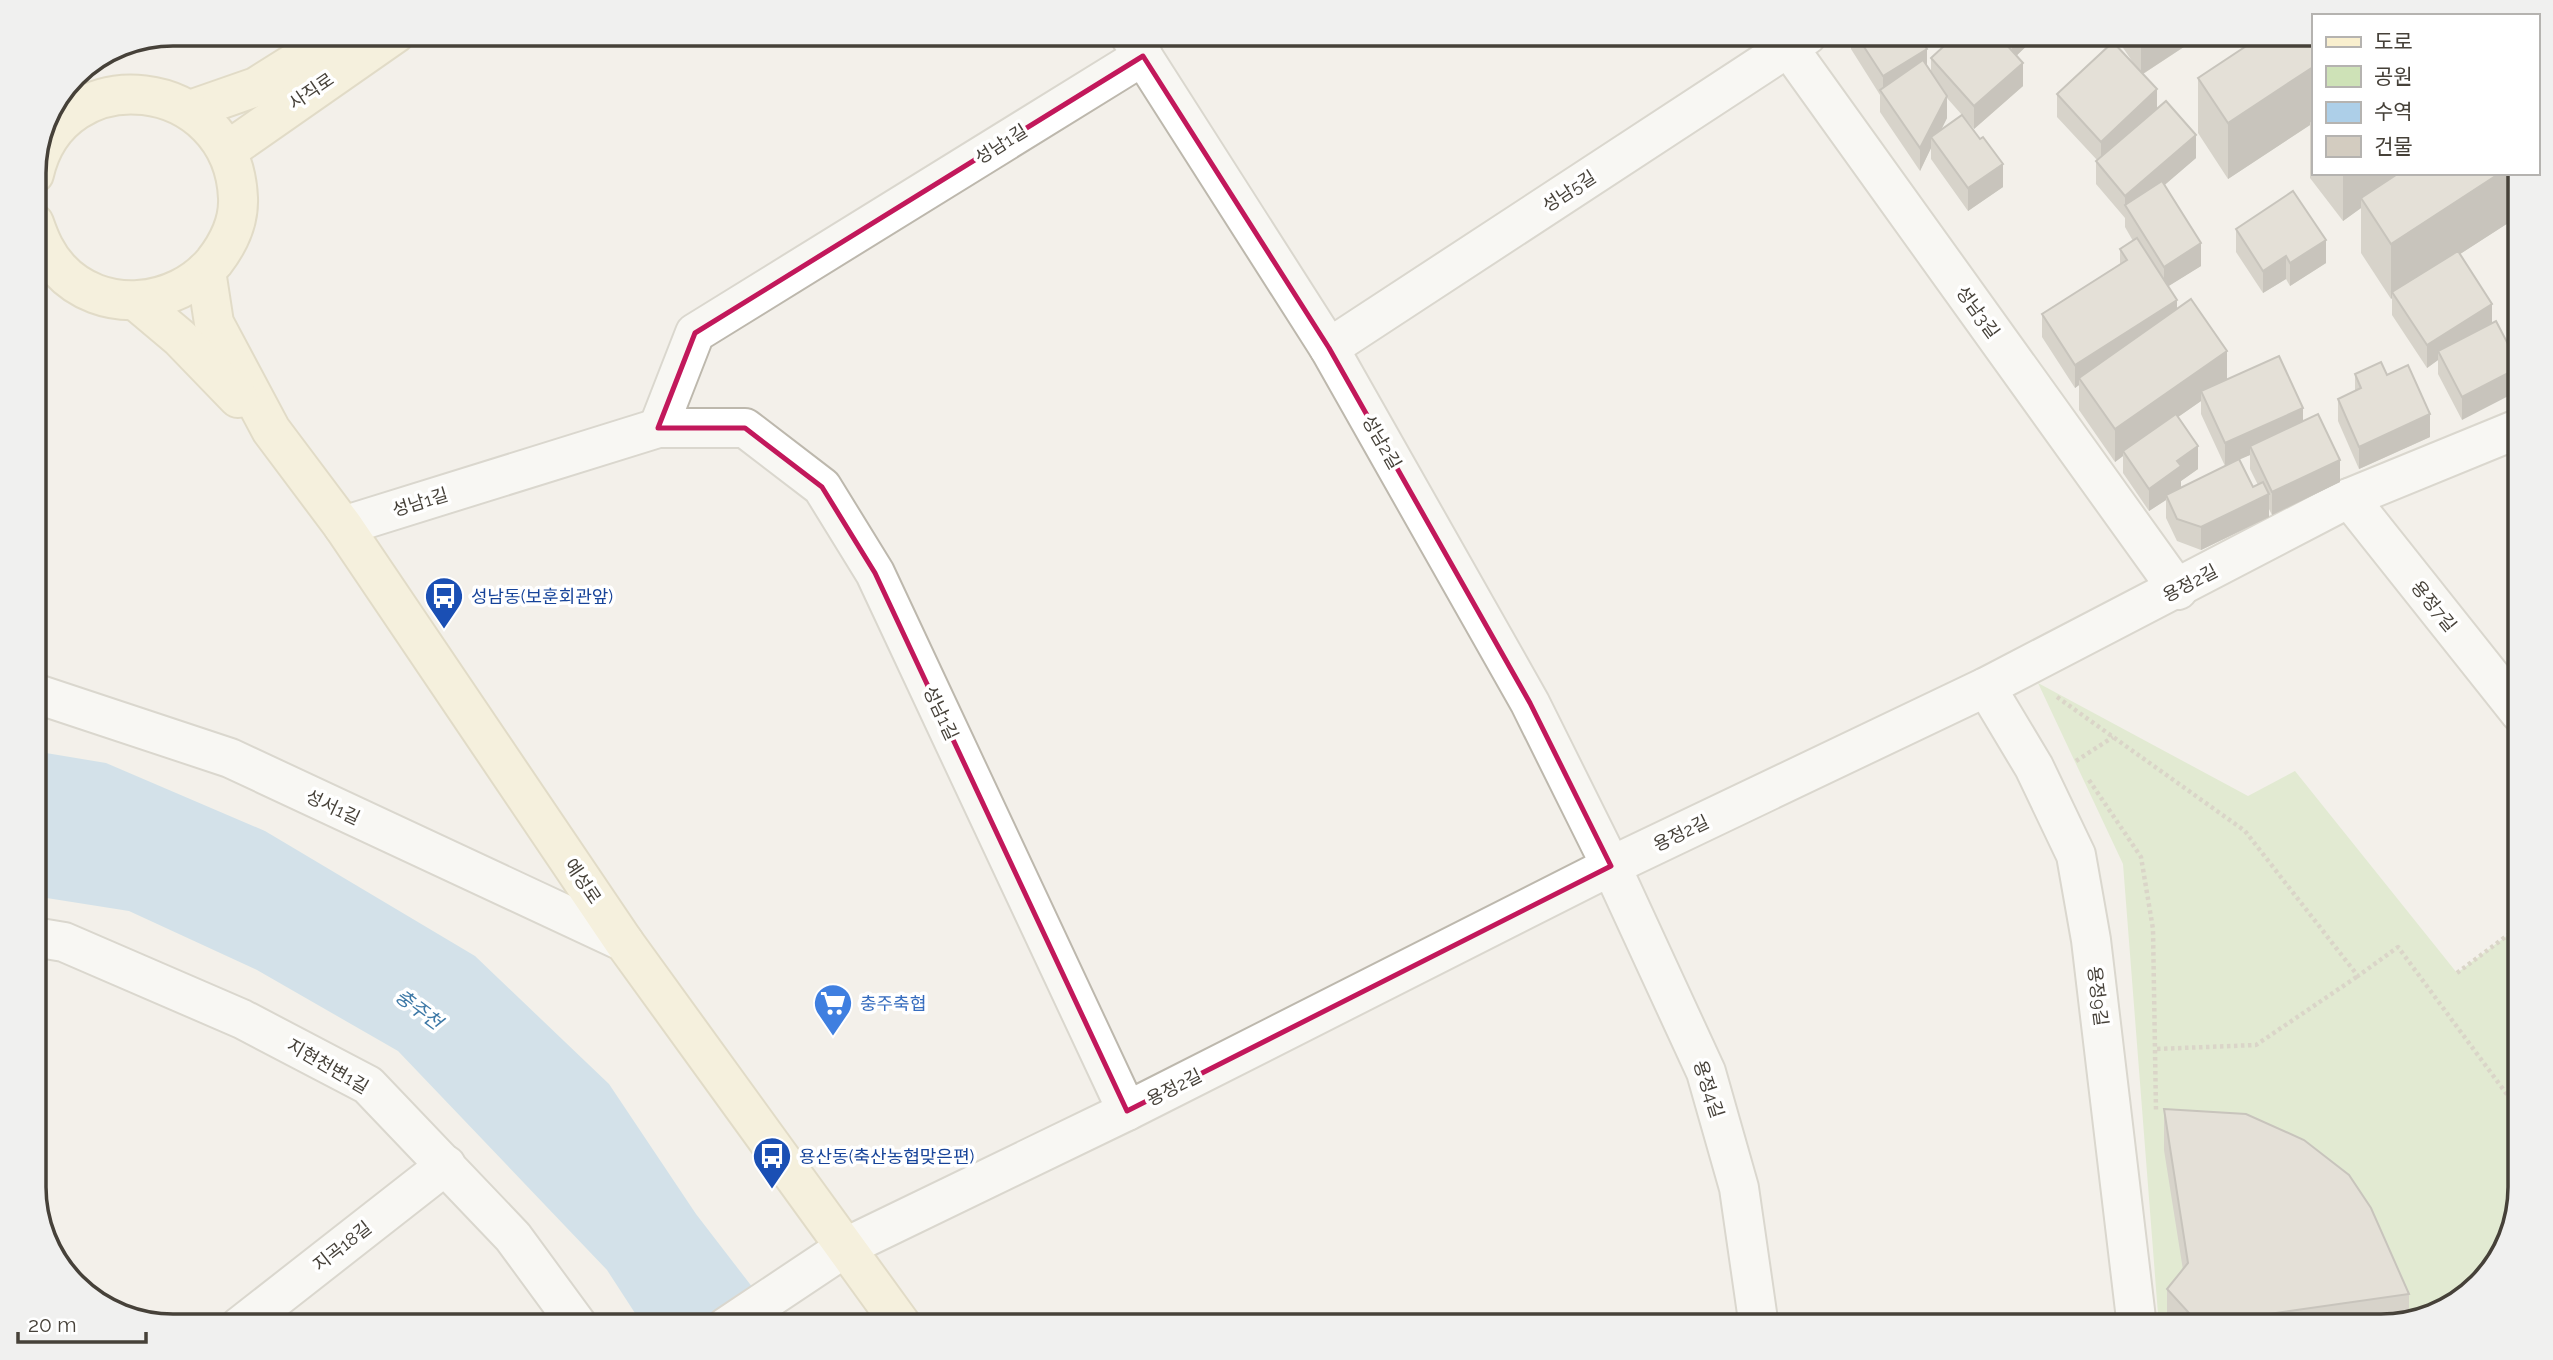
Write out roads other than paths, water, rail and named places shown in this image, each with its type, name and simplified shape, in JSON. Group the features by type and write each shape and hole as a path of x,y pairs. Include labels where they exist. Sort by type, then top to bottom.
{"main road":[{"name":"사직로","path":"191,110 256,87 321,46"},
{"name":"사직로","path":"227,151 294,101 376,46"},
{"path":"46,252 60,270 92,291 110,299 136,301 162,297 186,287 206,271 223,251 234,227 238,202 236,175 227,151 218,135 191,110 161,96 129,93 64,108"},
{"path":"206,271 214,323 271,430"},
{"path":"136,301 180,338 271,430"},
{"name":"예성로","path":"271,430 343,526 624,942 894,1314"}],"street":[{"name":"성남1길","path":"658,428 695,333 1134,46"},
{"name":"성남2길","path":"1137,46 1329,348 1530,703 1611,866"},
{"name":"성남5길","path":"1329,348 1780,46"},
{"name":"성남3길","path":"1798,46 2178,590"},
{"name":"성남1길","path":"343,526 658,428 745,428 822,487 875,573 1127,1111"},
{"name":"용정2길","path":"746,1314 846,1247 1127,1111 1611,866 1986,687 2178,590 2349,498 2507,433"},
{"name":"용정7길","path":"2349,498 2508,697"},
{"name":"용정9길","path":"1986,687 2034,767 2076,855 2091,940 2135,1314"},
{"name":"성서1길","path":"46,697 230,758 624,942"},
{"name":"용정4길","path":"1611,866 1706,1072 1739,1188 1757,1314"},
{"name":"지현천변1길","path":"46,939 64,942 242,1019 368,1085 513,1237 569,1314"},
{"name":"지곡18길","path":"256,1314 446,1165"}],"water":[{"name":"충주천","path":"46,753 106,763 265,831 475,956 609,1084 696,1214 773,1314 636,1314 607,1270 398,1051 257,970 129,911 46,898"}],"place":[{"name":"성남동(보훈회관앞)","path":"444,630"},
{"name":"충주축협","path":"833,1037"},
{"name":"용산동(축산농협맞은편)","path":"772,1190"}]}
